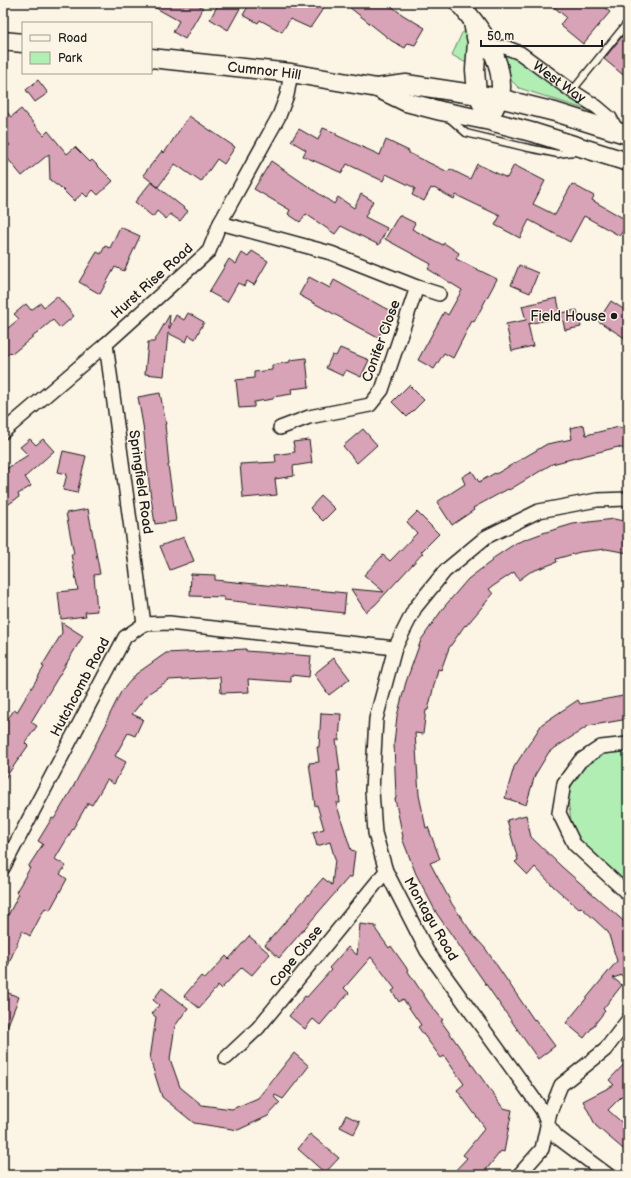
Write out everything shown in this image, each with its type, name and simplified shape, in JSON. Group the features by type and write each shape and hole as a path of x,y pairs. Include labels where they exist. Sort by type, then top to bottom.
{"street":[{"path":"459,3 492,48 499,73 501,89 490,121"},
{"path":"472,19 477,42 475,70 477,94 490,121 628,162"},
{"path":"3,41 22,43"},
{"name":"West Way","path":"492,48 505,46 520,54 572,92 597,107 610,118 623,133"},
{"name":"Cumnor Hill","path":"152,58 290,74 377,88 406,102 490,121"},
{"name":"Hurst Rise Road","path":"3,432 106,344 209,251 220,223 279,116 286,95 290,74"},
{"name":"Cumnor Hill","path":"377,88 406,84 477,94"},
{"name":"West Way","path":"477,94 555,112 623,133"},
{"name":"Conifer Close","path":"220,223 331,253 417,287 439,294"},
{"name":"Conifer Close","path":"280,428 309,417 370,405 382,390 417,287"},
{"name":"Springfield Road","path":"106,344 144,624"},
{"name":"Montagu Road","path":"608,1175 557,1136 548,1125 542,1110 427,951 386,871 375,833 372,791 376,719 395,648 415,608 444,571 486,537 539,511 597,500 628,499"},
{"path":"144,624 169,623 395,648"},
{"name":"Hutchcomb Road","path":"3,868 125,637 144,624"},
{"path":"628,744 601,747 580,761 564,784 559,813 574,844 628,894"},
{"name":"Cope Close","path":"226,1058 258,1028 386,871"},
{"path":"519,1175 542,1149 550,1112 561,1085 605,1050 628,1020"}],"lane":[{"path":"572,92 628,22"},
{"path":"441,111 466,133 524,148 558,154 588,150"}],"green space":[{"path":"466,30 470,55 466,63 452,55 462,33"},
{"path":"504,56 510,56 524,63 559,90 588,109 587,110 519,88 508,74"},
{"path":"620,746 628,751 628,887 574,840 567,794 584,762"}],"building":[{"path":"147,3 195,3 203,8 185,39 173,32 179,21"},
{"path":"219,3 243,3 228,30 210,19"},
{"path":"250,3 327,3 310,28 290,19 282,32 260,20 258,23 243,15"},
{"path":"344,3 387,3 403,15 425,28 415,45 408,43 405,48 392,41"},
{"path":"549,3 599,3 610,12 583,44 560,25 566,17"},
{"path":"628,29 628,79 604,59"},
{"path":"38,80 48,93 35,102 26,90"},
{"path":"3,107 11,117 21,109 44,135 48,131 67,154 75,147 90,162 92,160 113,181 98,195 93,190 87,197 83,193 74,201 58,185 50,180 49,154 22,176 3,153 3,151 10,145 3,137"},
{"path":"189,116 235,147 224,164 217,159 201,182 175,164 158,187 143,175 162,151 164,153"},
{"path":"323,128 380,155 386,140 448,172 450,169 470,179 477,164 507,178 514,165 545,181 533,204 555,215 572,184 594,196 592,200 628,221 620,236 584,216 570,242 529,220 520,238 495,225 500,216 456,195 454,199 434,188 431,188 424,201 412,195 415,188 386,174 383,181 347,164 342,173 303,156 306,150 291,141 299,129 318,140"},
{"path":"271,161 334,204 338,197 354,208 361,194 373,201 365,217 387,228 379,245 341,226 335,234 306,214 300,222 288,214 290,210 254,189"},
{"path":"151,182 188,211 180,221 170,214 166,219 157,211 153,217 135,202"},
{"path":"399,215 415,223 412,229 443,245 444,243 459,253 456,259 497,279 474,322 472,321 453,358 444,353 434,369 418,360 444,312 448,315 462,290 428,269 431,264 385,239"},
{"path":"120,227 140,236 124,271 115,267 100,294 79,282 97,252 101,254 105,246 110,248"},
{"path":"252,251 268,261 254,285 247,281 244,286 238,283 227,302 209,292 229,259 236,264 242,253 248,257"},
{"path":"519,265 538,273 530,293 511,285"},
{"path":"309,277 330,288 334,280 392,312 378,338 299,295"},
{"path":"57,296 74,316 60,328 53,320 12,354 10,352 3,359 3,332 19,319 14,314 26,304 31,310 41,303 44,307"},
{"path":"557,298 561,317 528,324 533,346 512,351 506,324 526,320 522,306"},
{"name":"Field House","path":"611,301 628,312 628,340 598,321"},
{"path":"577,310 581,327 565,330 561,313"},
{"path":"188,313 204,322 195,339 189,335 186,342 168,333 164,376 145,374 148,342 154,342 170,314 169,329 176,315 184,320"},
{"path":"340,348 369,360 361,377 346,370 343,376 326,368 332,355 336,356"},
{"path":"306,358 309,387 291,389 292,394 254,402 254,407 239,408 236,380 254,378 254,372 272,370 272,365 290,362 290,360"},
{"path":"409,385 424,400 407,417 392,402"},
{"path":"160,393 166,424 168,465 176,521 155,524 143,425 138,397"},
{"path":"584,425 586,435 619,427 628,430 628,450 618,447 552,464 509,490 508,489 473,508 474,510 452,525 437,502 465,484 462,477 472,471 479,482 495,473 496,474 547,444 572,439 570,428"},
{"path":"363,429 377,445 357,463 343,446"},
{"path":"30,439 36,445 43,439 54,451 25,477 31,486 18,494 19,497 3,508 3,471 28,455 20,447"},
{"path":"309,440 312,463 293,466 294,476 275,479 277,495 243,498 240,464 276,462 275,455 295,452 293,442"},
{"path":"63,451 86,456 77,493 63,490 67,474 58,472"},
{"path":"321,496 335,509 323,521 310,508"},
{"path":"88,509 100,574 94,575 97,611 85,612 86,616 61,619 58,592 78,590 71,554 74,554 66,513"},
{"path":"417,512 439,534 421,552 423,553 375,605 366,612 351,589 384,592 364,575 383,555 390,561 417,533 407,522"},
{"path":"614,519 628,522 628,553 606,549 580,552 556,559 557,562 530,572 519,580 514,572 489,589 493,594 466,626 465,625 449,648 441,670 438,669 428,710 426,710 423,734 415,733 419,795 426,828 428,827 440,859 430,863 452,904 474,936 485,948 534,1020 535,1019 555,1046 538,1059 437,914 416,874 402,838 395,799 394,743 397,716 406,682 421,640 444,607 468,579 493,560 492,559 516,543 573,524"},
{"path":"184,537 194,561 170,570 160,546"},
{"path":"191,574 215,575 215,580 346,593 344,613 224,600 224,597 190,596"},
{"path":"61,622 83,636 31,722 37,726 25,743 28,746 3,781 3,726 14,710 17,712 44,667 42,666 62,633"},
{"path":"246,649 246,651 311,656 309,677 291,675 291,682 248,679 249,692 221,693 220,677 169,680 149,693 132,714 143,719 135,736 128,733 115,756 126,762 114,784 107,780 92,805 88,803 55,859 66,866 60,874 67,879 50,910 45,908 30,936 22,931 3,978 3,925 19,894 16,892 30,868 28,867 43,844 38,841 52,818 54,819 72,789 107,723 106,722 121,692 136,674 166,653"},
{"path":"334,658 350,679 329,695 314,674"},
{"path":"628,695 628,719 588,726 549,752 535,775 526,805 505,798 514,767 542,724 578,700 580,704"},
{"path":"321,713 341,714 339,740 336,740 340,771 337,771 340,803 336,803 351,850 355,851 352,877 349,877 279,958 265,945 323,878 332,885 335,859 330,842 317,846 313,832 324,829 317,805 315,806 309,763 319,762 317,747 319,747"},
{"path":"526,815 531,837 562,867 628,925 628,985 626,986 622,975 613,978 622,985 603,1009 605,1011 584,1038 566,1023 617,961 608,932 581,907 579,909 554,887 535,867 528,875 515,862 518,860 507,820"},
{"path":"360,924 376,926 376,930 389,948 391,946 429,1003 443,1020 441,1021 503,1108 512,1110 504,1152 501,1151 482,1175 451,1175 467,1158 463,1155 485,1128 457,1090 464,1084 444,1056 441,1058 418,1027 421,1025 403,999 399,1002 392,991 395,989 371,957 344,988 349,993 320,1025 313,1019 305,1029 289,1016 305,996 307,997 331,970 329,968 348,947 357,955"},
{"path":"249,936 270,954 252,975 242,967 221,989 218,986 199,1008 184,996 201,976 205,979 226,956 229,959"},
{"path":"162,988 188,1008 175,1026 170,1059 180,1087 202,1105 232,1109 258,1098 294,1053 309,1066 283,1099 275,1095 274,1097 280,1103 268,1116 238,1130 194,1123 162,1097 150,1059 156,1017 152,1014 159,1005 153,1000"},
{"path":"3,991 19,997 4,1035 3,1035"},
{"path":"628,1060 628,1098 624,1094 608,1110 628,1128 628,1153 596,1126 583,1101 614,1085 609,1080"},
{"path":"346,1115 360,1122 354,1134 340,1127"},
{"path":"310,1134 339,1158 325,1173 298,1149"}],"place":[{"name":"Field House","path":"614,316"}]}
